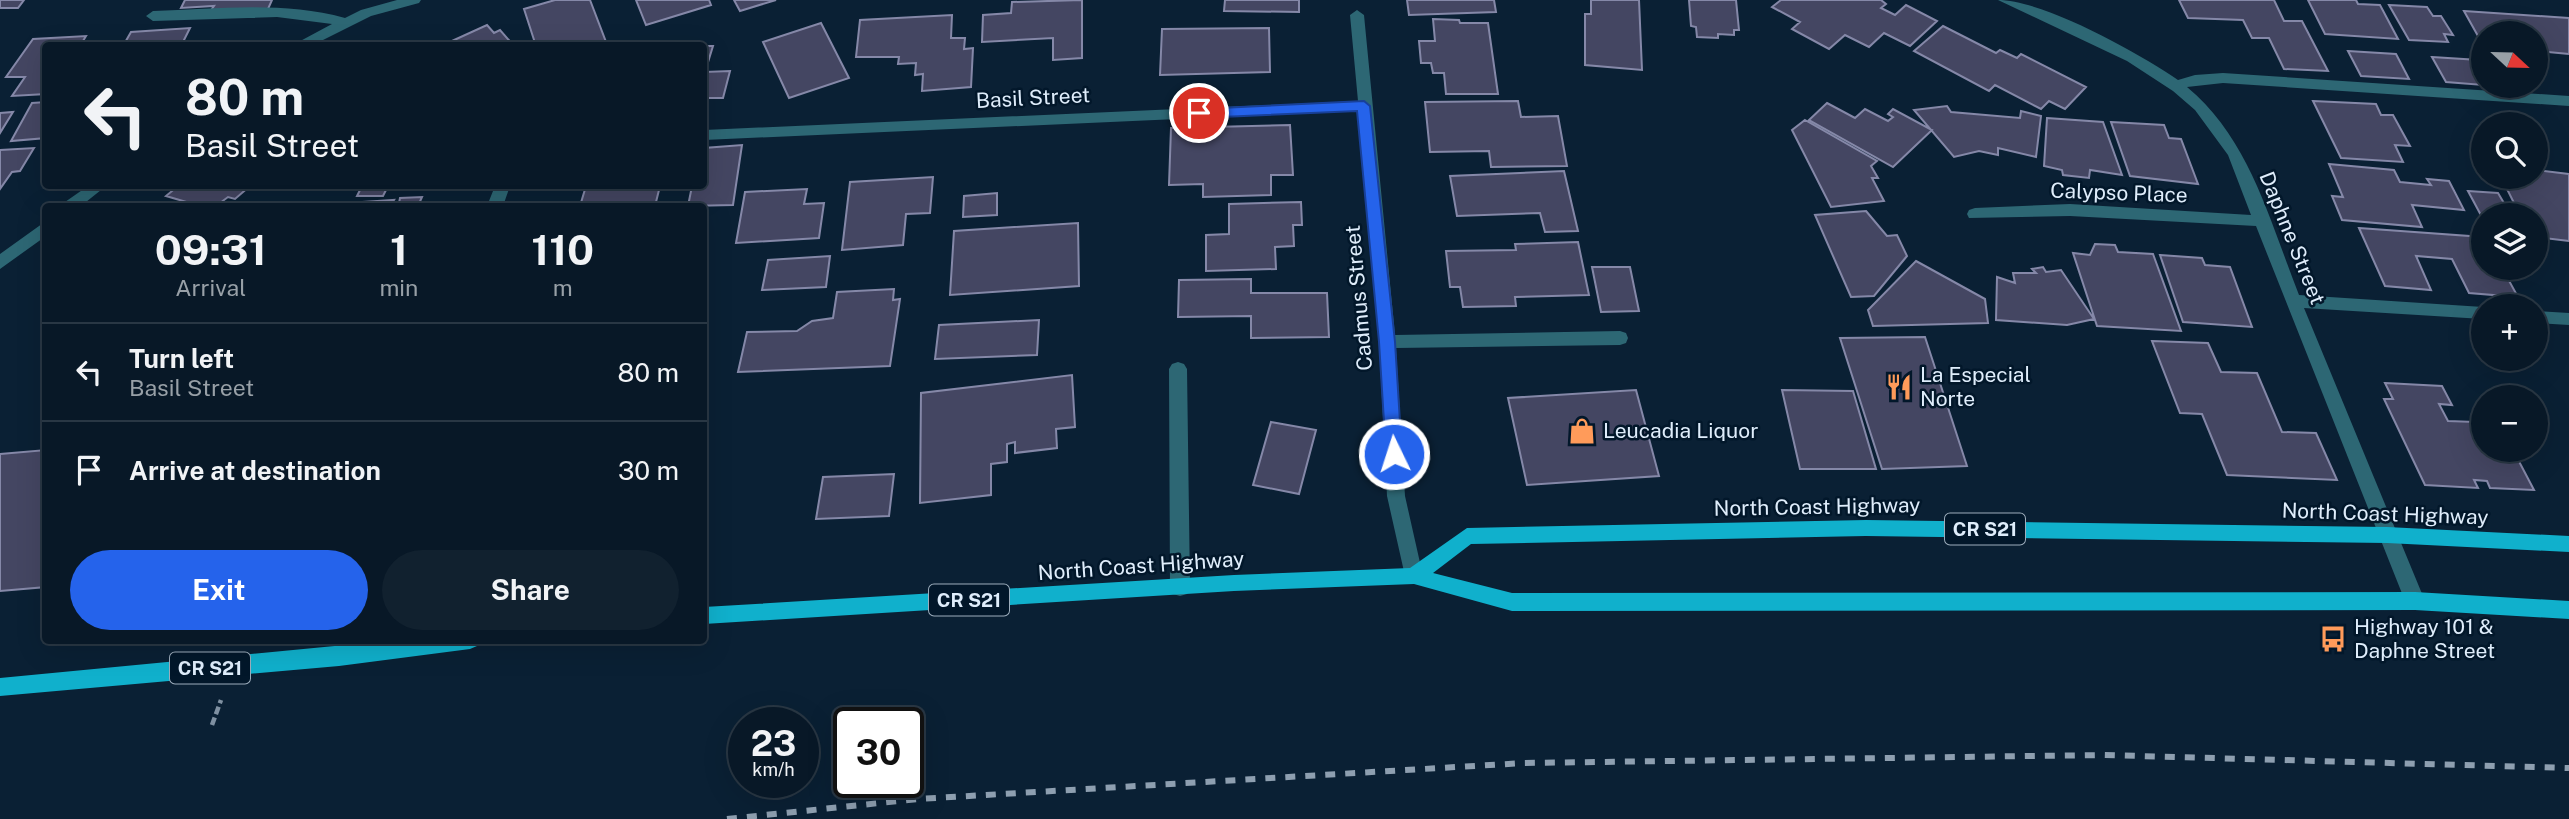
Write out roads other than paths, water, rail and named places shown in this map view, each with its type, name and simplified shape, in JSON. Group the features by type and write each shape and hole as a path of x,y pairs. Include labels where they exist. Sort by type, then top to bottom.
{"main road":[{"name":"North Coast Highway","path":"1414,576 1467,536 1866,528 2387,535 2569,544"},
{"name":"North Coast Highway","path":"707,616 1234,583 1414,576 1512,602 2415,601 2569,610"},
{"name":"CR S21","path":"0,687 342,648 406,644"}],"street":[{"path":"307,42 366,13 414,0"},
{"name":"Daphne Street","path":"2005,0 2094,39 2157,72 2202,107 2235,154 2415,601"},
{"path":"153,16 271,13 330,17 347,23"},
{"name":"Cadmus Street","path":"1357,15 1387,342 1396,496 1414,576"},
{"path":"2175,86 2195,80 2223,78 2569,101"},
{"name":"Basil Street","path":"707,135 1364,106"},
{"path":"75,203 94,189"},
{"name":"Calypso Place","path":"1975,214 2070,209 2262,221"},
{"path":"0,263 42,230"},
{"path":"2294,301 2471,312"},
{"path":"2548,318 2569,319"},
{"path":"1387,342 1620,338"},
{"path":"1178,369 1180,588"}],"railway":[{"path":"727,819 918,799 1524,763 2104,755 2569,768"}],"place":[{"name":"La Especial Norte","path":"1899,387"},
{"name":"Leucadia Liquor","path":"1582,431"},
{"name":"Highway 101 & Daphne Street","path":"2333,639"}]}
